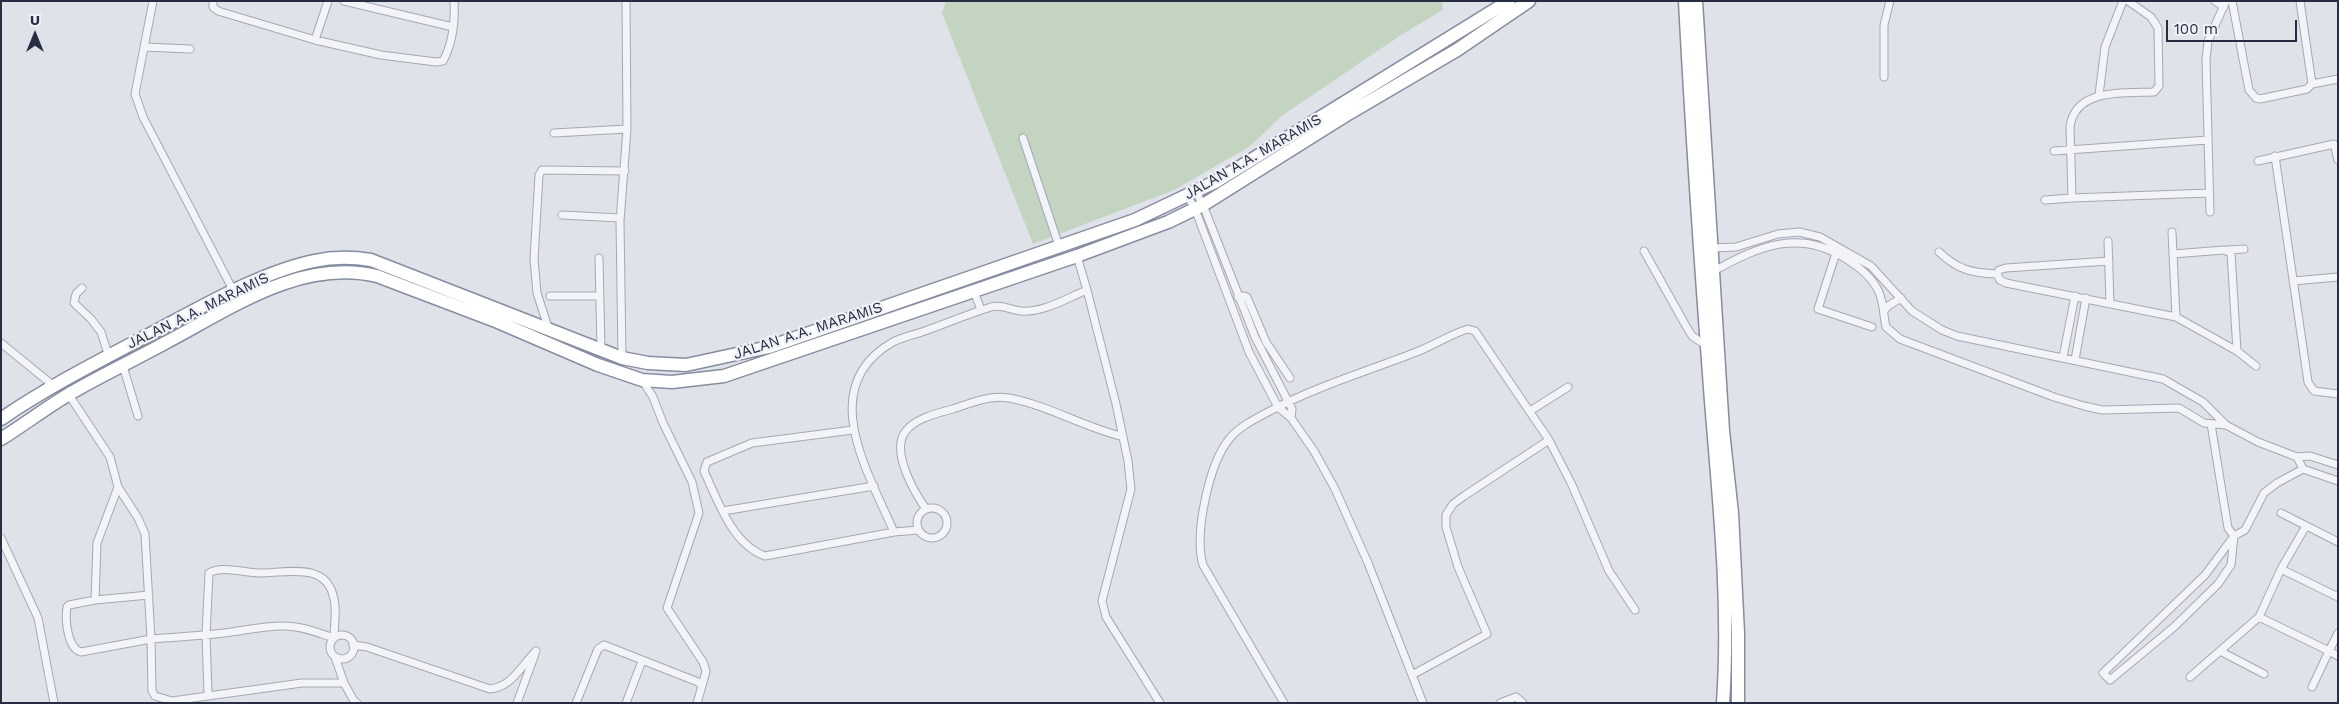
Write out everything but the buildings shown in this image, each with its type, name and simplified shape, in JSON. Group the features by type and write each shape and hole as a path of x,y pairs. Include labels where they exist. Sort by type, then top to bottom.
{"highway":[{"name":"JALAN A.A. MARAMIS","path":"1,419 109,356 208,304 267,276 328,259 360,259 388,266 548,327 622,358 648,364 686,365 769,347 1135,220 1192,195 1468,29 1509,1"},
{"path":"1,439 69,395 220,311 306,277 345,271 377,276 498,322 598,365 642,380 664,383 724,376 1077,256 1168,222 1199,207 1348,114 1457,50 1529,1"},
{"path":"1686,1 1692,147 1724,584 1726,634 1723,703"},
{"path":"1696,1 1704,143 1735,566 1738,633 1738,703"}],"street":[{"path":"153,1 136,94 143,117 234,292"},
{"path":"213,1 213,7 218,11 315,40 381,55 436,62 443,61 447,54 453,27 454,1"},
{"path":"315,40 328,1"},
{"path":"344,1 453,27"},
{"path":"622,358 620,218 627,129 626,1"},
{"path":"1884,77 1884,25 1890,1"},
{"path":"2099,95 2105,47 2122,1"},
{"path":"2072,198 2070,150 2072,116 2084,103 2099,95 2154,92 2159,86 2158,28 2151,18 2128,1"},
{"path":"2210,212 2207,49 2225,4 2215,1"},
{"path":"2232,1 2252,95 2256,98 2266,98 2307,88 2312,84 2338,79"},
{"path":"2300,1 2312,84"},
{"path":"144,47 190,49"},
{"path":"554,134 627,129"},
{"path":"1023,138 1059,246"},
{"path":"2054,151 2208,140"},
{"path":"2258,161 2336,144 2338,158"},
{"path":"2275,156 2310,386 2314,392 2338,394"},
{"path":"548,327 537,293 535,267 539,175 542,170 625,171"},
{"path":"2045,200 2209,193"},
{"path":"1192,195 1199,207 1254,337 1292,409 1291,418"},
{"path":"1199,207 1249,352 1278,407 1291,418 1314,450 1335,489 1368,564 1423,703"},
{"path":"562,215 620,218"},
{"path":"1713,248 1736,247 1778,234 1799,232 1820,237 1871,266 1912,311 1942,330 1957,336 2163,379 2202,402 2226,425 2258,442 2297,457 2310,456 2338,465"},
{"path":"2172,232 2176,317"},
{"path":"2108,241 2110,303"},
{"path":"1714,271 1754,251 1784,243 1802,242 1836,253 1852,263 1873,282 1882,300 1886,327 1900,339 2054,397 2102,410 2179,408 2201,421 2226,425"},
{"path":"2173,254 2244,249"},
{"path":"2228,250 2231,258 2237,351"},
{"path":"1644,251 1692,336 1707,346"},
{"path":"1939,252 1950,263 1973,273 1997,274"},
{"path":"1836,253 1818,309 1872,327"},
{"path":"1077,256 1116,404 1121,436 1128,462 1131,489 1102,601 1106,617 1160,703"},
{"path":"599,258 601,350"},
{"path":"1997,274 1999,270 2006,268 2109,261"},
{"path":"1997,274 2000,280 2006,283 2176,317 2237,351 2256,366"},
{"path":"2293,280 2338,277"},
{"path":"82,288 76,294 74,303 91,319 101,332 109,356"},
{"path":"894,532 858,449 853,430 854,389 860,372 868,361 895,340 981,310 1001,305 1020,311 1034,310 1087,290"},
{"path":"974,291 981,310"},
{"path":"550,296 599,296"},
{"path":"2063,357 2075,296"},
{"path":"1238,297 1247,297 1266,342 1290,378"},
{"path":"1884,311 1901,298"},
{"path":"2075,360 2086,298"},
{"path":"1284,703 1210,580 1201,558 1199,540 1216,461 1231,436 1252,421 1278,407 1342,378 1420,350 1468,329 1475,331 1549,440 1572,485 1609,571 1635,610"},
{"path":"1,343 55,387"},
{"path":"123,366 138,416"},
{"path":"642,380 653,397 663,423 692,482 699,513 667,608 703,662 706,671 698,703"},
{"path":"1530,411 1568,387"},
{"path":"69,395 110,457 118,487 145,534 151,639 150,679 152,692 155,696 172,701 208,694 302,683 344,683"},
{"path":"926,509 906,472 901,454 901,440 905,431 910,427 933,415 978,401 1008,398 1031,404 1094,429 1121,436"},
{"path":"2211,424 2228,528 2234,536 2231,565 2218,584 2174,627 2110,680 2103,673 2205,575 2234,536 2245,530 2258,502 2271,487 2303,469"},
{"path":"853,430 752,443 707,462 704,471 735,532 749,547 765,556 894,532 918,530 928,538 940,536 945,531 947,519 939,510 926,509"},
{"path":"1412,675 1487,634 1454,553 1446,522 1449,510 1476,487 1549,440"},
{"path":"2297,457 2303,469 2338,481"},
{"path":"723,511 874,486"},
{"path":"95,600 97,543 118,487"},
{"path":"918,530 918,518 926,509"},
{"path":"2281,513 2338,542"},
{"path":"2190,677 2259,617 2281,569 2306,526"},
{"path":"1,538 38,618 54,703"},
{"path":"2281,569 2338,597"},
{"path":"208,694 206,634 207,581 209,573 223,570 258,573 308,572 318,573 330,587 334,596 334,638 330,648 336,657 344,683 355,702"},
{"path":"149,595 74,603 67,607 69,633 74,648 78,652 151,639 285,626 299,627 334,638 340,635 348,636 354,646 352,653 346,658 336,657"},
{"path":"2259,617 2338,656"},
{"path":"2312,687 2338,633"},
{"path":"354,646 367,647 490,689 500,688 512,680 536,651 517,703"},
{"path":"576,703 600,646 608,647 702,686"},
{"path":"2220,651 2264,674"},
{"path":"626,703 642,661"},
{"path":"1500,703 1516,697 1523,703"}],"green space":[{"path":"946,1 1442,1 1443,10 1401,35 1283,115 1249,147 1174,190 1033,244 942,13"}]}
